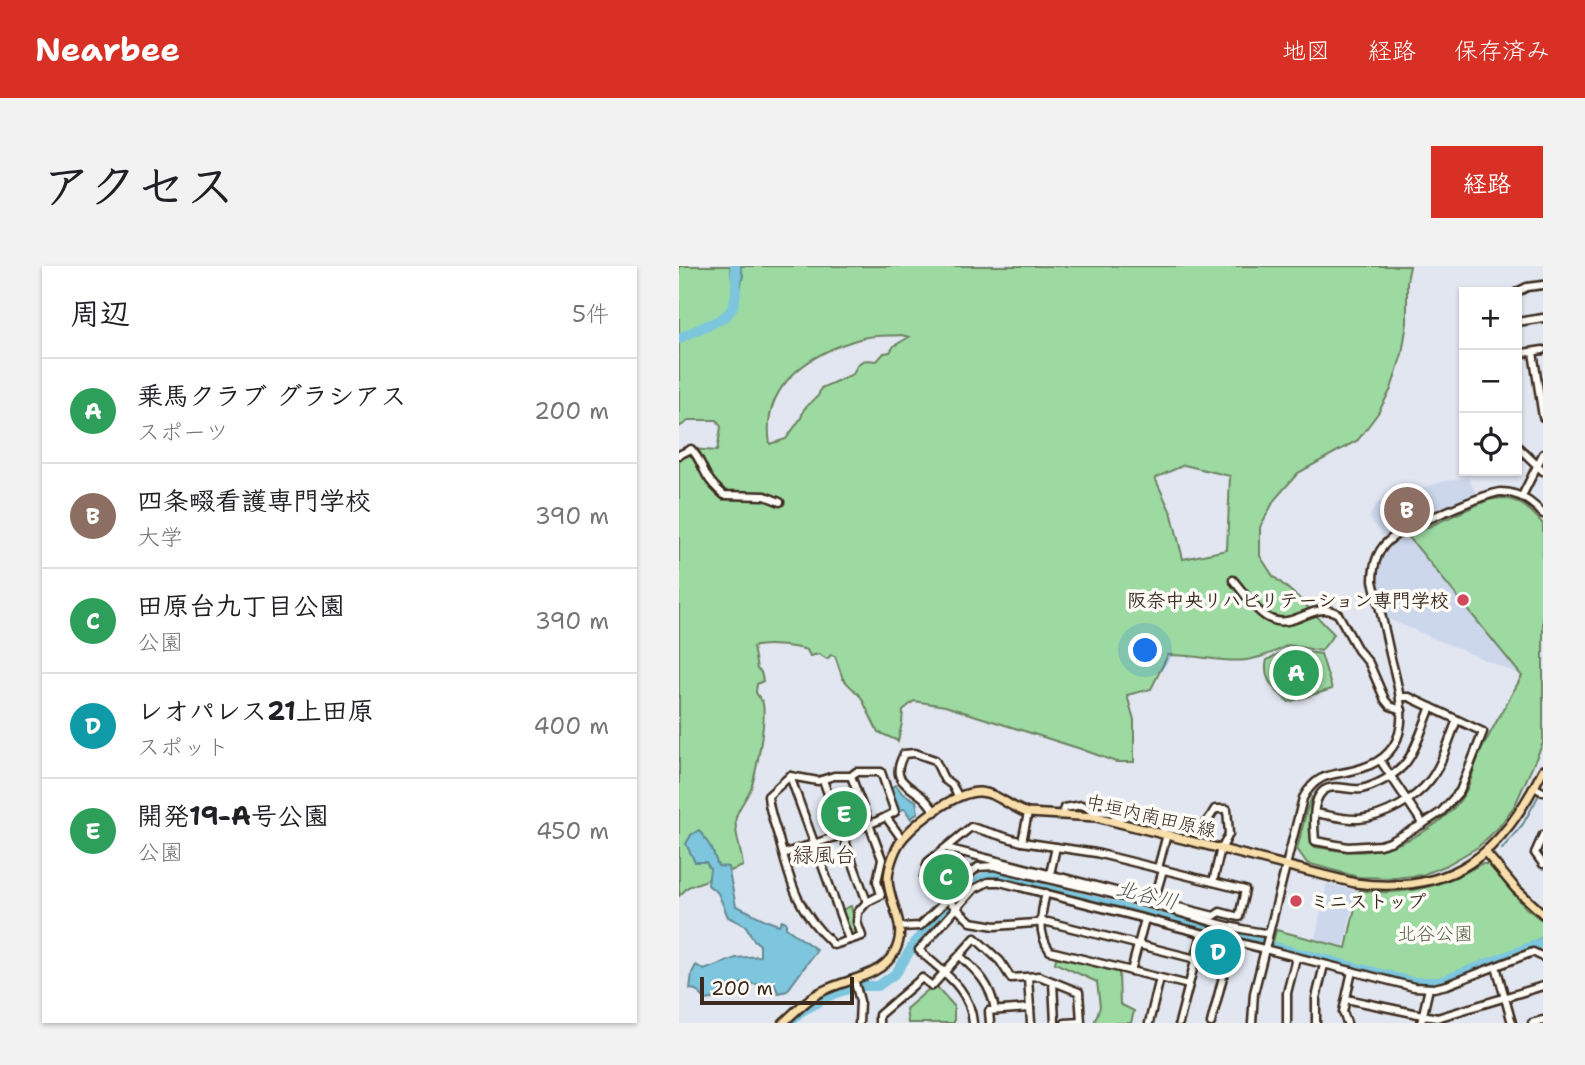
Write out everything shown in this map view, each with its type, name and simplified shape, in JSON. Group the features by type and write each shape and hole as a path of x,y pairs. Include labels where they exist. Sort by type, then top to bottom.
{"main road":[{"name":"中垣内南田原線","path":"958,796 965,793 988,793 1017,810 1028,813 1081,815 1355,883 1381,887 1408,885 1447,875 1486,853 1518,816 1543,770"},
{"path":"783,1023 823,990 854,979 886,963 898,943 899,927 888,881 892,860 902,839 958,796"},
{"path":"1486,853 1516,889 1543,914"}],"street":[{"path":"1522,290 1543,285"},
{"path":"1522,320 1543,318"},
{"path":"1522,353 1543,350"},
{"path":"1532,352 1543,417"},
{"path":"679,455 691,449 702,460 704,471 723,495 765,496 780,502"},
{"path":"1522,451 1543,471"},
{"path":"1522,496 1543,454"},
{"path":"1252,1023 1254,993 1266,936 1303,798 1309,788 1328,774 1362,768 1380,760 1388,753 1399,735 1402,710 1400,697 1373,581 1374,562 1378,554 1392,537 1488,493 1498,491 1522,496 1543,514"},
{"path":"1233,580 1273,621 1285,622 1326,609 1338,614 1358,650 1369,663 1385,700 1390,706 1402,710"},
{"path":"1400,697 1409,697 1431,707 1483,732 1460,791 1441,812 1390,842 1366,847 1348,847 1315,841 1315,813 1325,789 1369,787 1391,775 1409,759 1431,707"},
{"path":"1315,813 1360,819 1380,814 1407,800 1422,789 1435,772 1457,720"},
{"path":"935,812 922,796 907,787 900,778 899,767 904,754 915,753 935,760 944,779 952,785 958,796"},
{"path":"1380,760 1423,824"},
{"path":"783,854 870,824 895,812 881,772 856,772 851,776 809,781 790,776"},
{"path":"790,776 768,796 783,854 799,903 815,928 834,945 862,936 857,922 858,912 867,902 881,895 877,881 882,859 851,776"},
{"path":"790,776 849,940"},
{"path":"823,780 867,902"},
{"path":"1534,787 1543,792"},
{"path":"1154,901 1161,869 1164,828 1189,831 1205,827 1215,809 1227,809 1229,834 1221,849 1213,882"},
{"path":"1022,842 1028,813"},
{"path":"886,817 902,839"},
{"path":"944,851 1050,874 1214,916 1220,912 1239,917 1245,890 1096,853 1022,842 971,827 928,862 924,877 971,922 995,926 1048,922 1196,959"},
{"path":"1189,831 1189,840"},
{"path":"1543,835 1535,853 1543,864"},
{"path":"1050,874 1056,847"},
{"path":"944,851 959,860 966,877 978,867 994,866 1141,901 1266,936"},
{"path":"973,1023 971,1004 964,992 919,950 974,889 988,882 1000,881 1413,987 1432,987 1533,952 1543,957"},
{"path":"1046,893 1040,922 1050,951 1189,985"},
{"path":"899,927 921,926 947,900"},
{"path":"1131,971 1145,919"},
{"path":"1179,1023 1202,934"},
{"path":"879,1023 879,1015 922,978 932,986 975,938 1000,961 1011,978 1039,976 1079,992 1081,1022 1065,1023"},
{"path":"1211,1023 1232,942"},
{"path":"960,956 986,982 993,996 995,1010"},
{"path":"1287,1023 1287,993 1296,958"},
{"path":"1316,1023 1316,998 1324,965"},
{"path":"1496,967 1513,1023"},
{"path":"1347,1023 1343,1013 1353,971"},
{"path":"1028,978 1031,1023"},
{"path":"1149,1023 1160,978"},
{"path":"1422,1019 1434,978"},
{"path":"854,979 860,996 859,1023"},
{"path":"1053,982 1055,1023"},
{"path":"1346,999 1422,1019 1437,1018 1543,986"},
{"path":"990,1023 989,1011 1030,1008"},
{"path":"1532,1023 1543,1020"}],"shaded area":[{"path":"1468,478 1476,494 1384,537 1369,518 1377,503 1446,481"},
{"name":"阪奈中央リハビリテーション専門学校","path":"1502,516 1543,625 1543,636 1528,678 1388,619 1377,581 1380,562 1394,542 1408,536"},
{"path":"1327,884 1356,890 1344,946 1315,939"}],"green space":[{"path":"679,266 1410,266 1407,281 1407,323 1402,354 1391,389 1378,413 1358,440 1298,473 1275,499 1260,527 1260,556 1273,576 1334,634 1321,651 1288,645 1271,653 1241,660 1168,655 1151,689 1127,695 1134,720 1134,762 1116,762 945,706 914,701 903,710 898,741 878,732 861,697 843,679 835,656 831,655 827,659 819,654 810,656 807,650 787,646 753,647 757,669 761,672 763,681 757,684 756,692 762,701 764,718 753,780 736,817 743,866 688,887 679,896 679,457 691,449 717,451 721,427 717,420 690,420 679,427","holes":["868,337 909,337 894,346 890,352 884,353 877,361 862,362 853,374 821,388 818,396 804,409 786,439 770,444 769,423 773,404 794,374 809,362 844,344","1184,465 1230,476 1227,550 1183,559 1172,515 1155,478"]},
{"path":"1502,498 1525,506 1543,524 1543,743 1515,805 1498,828 1478,847 1445,866 1422,875 1395,878 1358,877 1307,863 1297,849 1312,797 1315,798 1310,836 1315,847 1362,852 1382,849 1424,832 1448,813 1466,791 1479,756 1522,676 1408,536 1488,500"},
{"path":"1287,649 1321,654 1332,689 1289,702 1284,698 1268,679 1266,667 1267,660"},
{"path":"844,800 854,825 843,829 834,804"},
{"path":"939,857 955,861 965,879 949,899 926,876 930,863"},
{"name":"北谷公園","path":"1481,864 1488,864 1526,908 1543,921 1543,937 1498,959 1463,972 1446,977 1415,980 1273,943 1276,930 1346,948 1359,890 1391,892 1422,888 1452,879"},
{"path":"851,906 857,933 853,936 849,934 841,910"},
{"path":"1057,954 1119,972 1120,1004 1134,1011 1131,1023 1094,1023 1100,1007 1097,982 1055,963"},
{"path":"937,987 954,1006 954,1023 908,1023 906,1009 930,988 932,990"}],"water":[{"path":"730,266 740,266 743,275 740,290 734,290"},
{"path":"896,785 902,793 916,801 918,812 911,819 905,809 900,810 891,787"},
{"path":"699,830 712,849 718,866 728,867 736,906 779,925 782,920 786,922 786,928 817,950 787,991 778,993 774,982 766,985 742,983 723,997 706,1000 696,990 690,989 696,965 704,970 736,958 760,956 760,945 746,926 728,917 718,893 708,885 710,869 706,862 695,862 686,844 691,835"}],"waterway":[{"path":"679,339 717,321 731,310 735,300 735,266"},
{"path":"1502,849 1523,824 1540,793"},
{"name":"北谷川","path":"789,1023 800,1012 833,994 858,986 878,986 896,973 916,941 959,896 983,878 996,876 1413,982 1440,982 1543,942"}],"place":[{"name":"四条畷看護専門学校","path":"1407,510"},
{"name":"阪奈中央リハビリテーション専門学校","path":"1463,600"},
{"name":"乗馬クラブ グラシアス","path":"1296,673"},
{"name":"開発19-A号公園","path":"844,814"},
{"name":"田原台九丁目公園","path":"946,877"},
{"name":"ミニストップ","path":"1296,901"},
{"name":"レオパレス21上田原","path":"1218,952"}],"district":[{"name":"緑風台","path":"824,855"}]}
